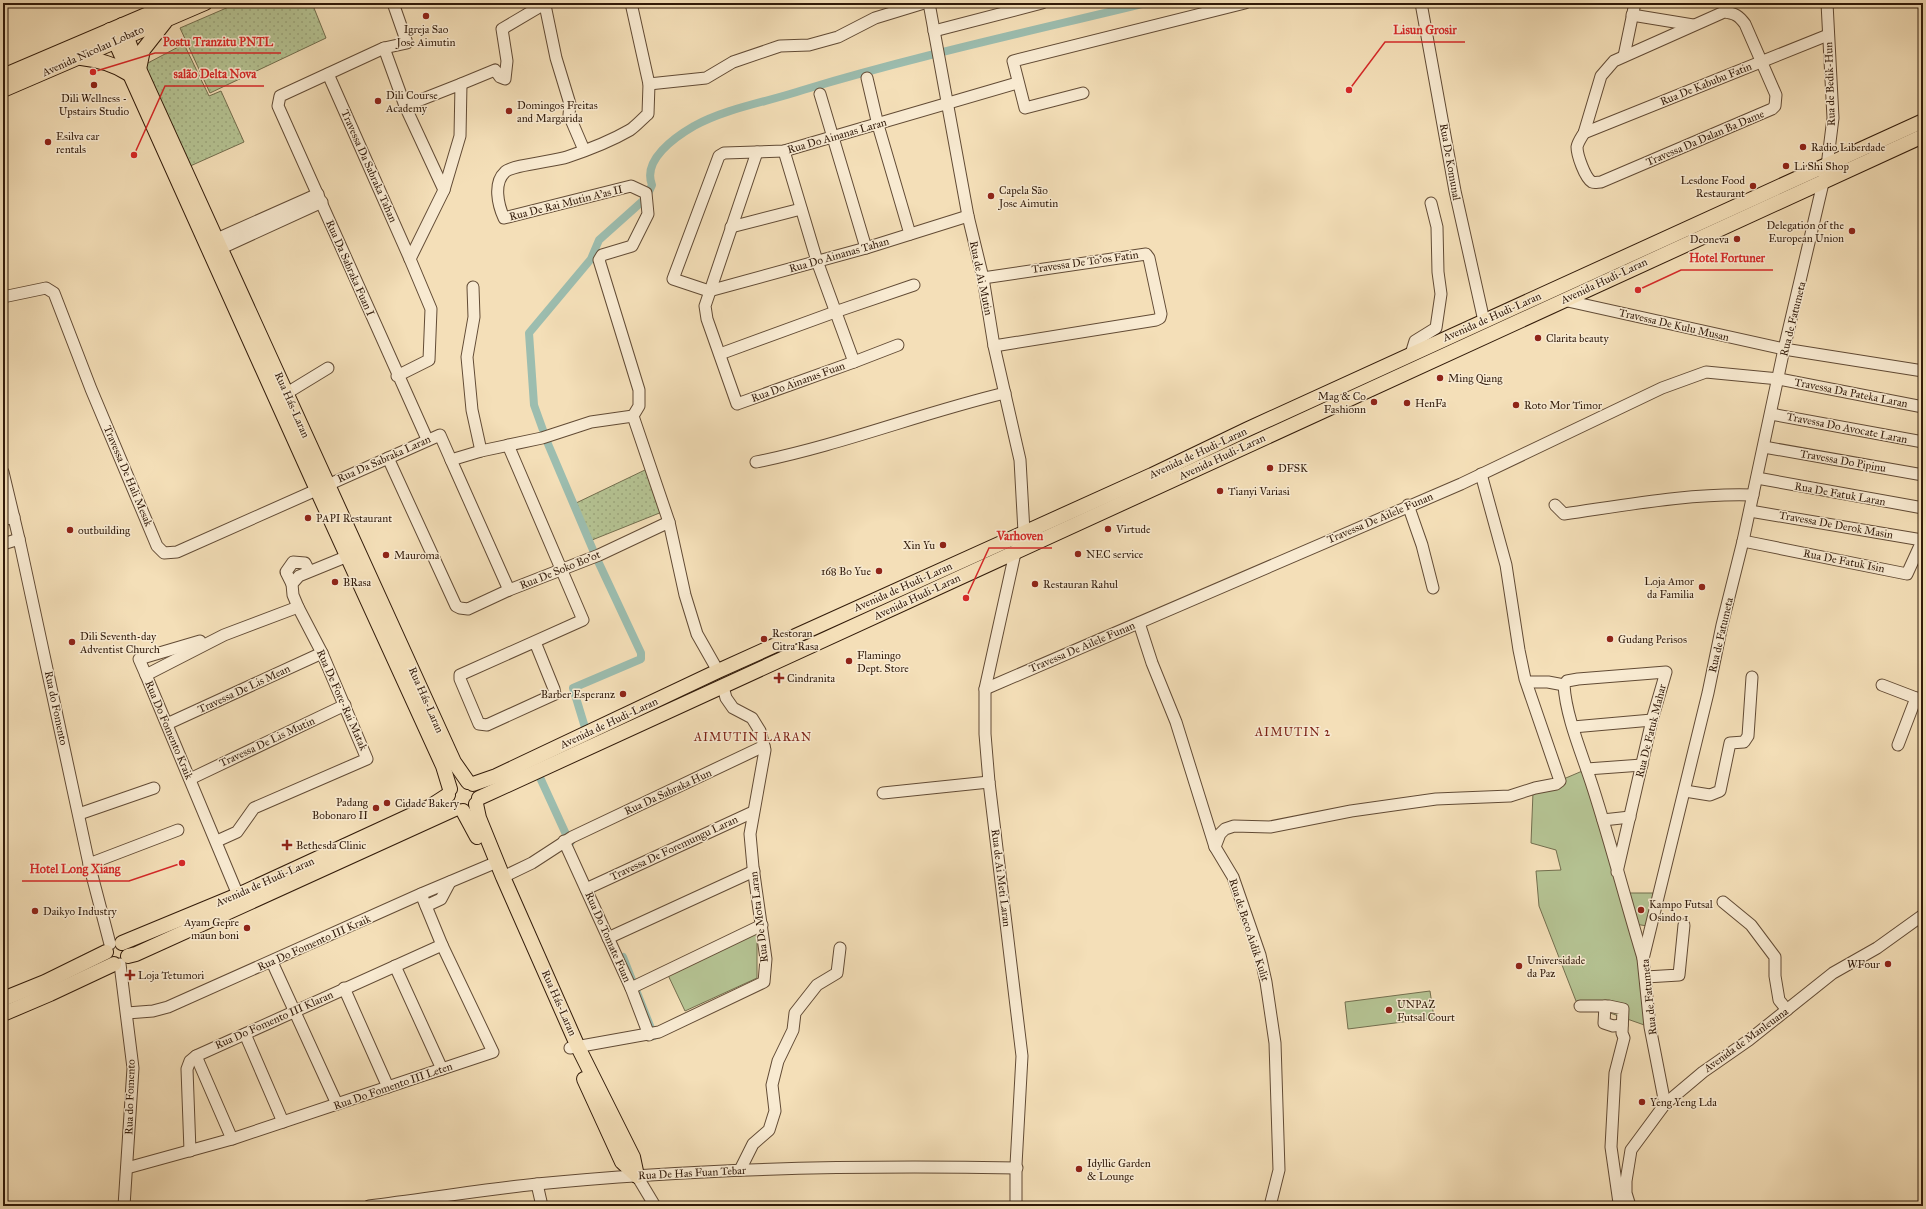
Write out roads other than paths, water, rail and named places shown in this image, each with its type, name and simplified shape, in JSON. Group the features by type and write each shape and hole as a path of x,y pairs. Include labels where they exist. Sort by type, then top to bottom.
{"main road":[{"name":"Avenida Nicolau Lobato","path":"3,90 79,58 119,33 174,3"},
{"name":"Avenida Nicolau Lobato","path":"3,76 119,33 168,19 205,3"},
{"path":"79,58 99,59 134,71 143,50 168,19"},
{"name":"Rua Hás-Laran","path":"119,33 134,71 322,487 443,766 449,792"},
{"name":"Avenida de Hudi-Laran","path":"470,783 496,776 718,671 1152,475 1411,354 1923,121"},
{"name":"Avenida Hudi-Laran","path":"477,801 1563,300 1923,136"},
{"name":"Rua Hás-Laran","path":"214,246 287,393 322,487"},
{"name":"Rua Hás-Laran","path":"354,561 454,762 470,783"},
{"path":"3,1014 47,988 117,954 151,947 459,810 468,811 477,801 476,788 470,783 457,782 449,792 450,803 459,810"},
{"name":"Avenida de Hudi-Laran","path":"117,954 238,895 424,809 449,792"},
{"name":"Rua Hás-Laran","path":"477,801 479,818 493,864 503,877 622,1162 637,1176"},
{"name":"Rua Hás-Laran","path":"459,810 470,822 493,864 574,1048"},
{"path":"3,999 47,988"}],"street":[{"path":"328,74 384,48 408,43 393,3"},
{"name":"Rua De Rai Mutin A’as II","path":"631,3 649,84 648,114 630,130 567,157 506,171 499,178 497,186 500,210 504,218 631,186 647,197 648,214 632,246 602,255 599,260 639,390 639,406 633,416"},
{"path":"649,84 706,78 733,62 780,46 809,45 816,43 838,36 875,18 924,3"},
{"name":"Rua de Ai Mutin","path":"929,3 968,216 983,278 994,346 1020,460 1024,532 1015,553"},
{"path":"934,31 1042,3"},
{"path":"1083,93 1024,108 1014,60 1219,11 1244,3"},
{"name":"Rua De Komunal","path":"1420,3 1455,191 1484,321"},
{"path":"1624,56 1635,3"},
{"name":"Rua de Bedik-Hun","path":"1827,3 1833,118 1827,166"},
{"path":"405,106 495,70 500,77 504,79 507,61 502,29 546,4 556,58 570,104 569,115 584,150"},
{"name":"Travessa Da Dalan Ba Dame","path":"1724,12 1733,13 1739,16 1745,24 1776,95 1777,102 1772,110 1601,182 1593,183 1581,164 1577,147 1579,140 1584,133 1602,76 1607,68 1624,56 1693,25 1724,12"},
{"path":"1632,15 1693,25"},
{"name":"Rua De Kabubu Fatin","path":"1584,133 1828,35"},
{"path":"384,48 405,106 444,190"},
{"name":"Rua Da Sabraka Fuan I","path":"328,74 280,96 278,106 320,198 397,376 427,439"},
{"name":"Travessa Da Sabraka Tahan","path":"328,74 431,309 430,360 397,376"},
{"path":"867,78 878,125 910,234"},
{"path":"410,259 444,190 460,136 461,84"},
{"name":"Rua Do Ainanas Laran","path":"709,292 673,279 719,156 724,153 784,151 1018,84"},
{"path":"820,94 866,248"},
{"name":"Rua Do Ainanas Fuan","path":"757,152 705,306 707,319 737,404 854,362 817,261 784,151"},
{"name":"Rua de Fatumeta","path":"1665,1104 1650,1027 1643,959 1685,791 1722,625 1750,510 1779,379 1784,349 1827,166"},
{"path":"214,246 320,198"},
{"path":"1411,354 1415,341 1432,332 1438,323 1441,294 1438,272 1439,250 1437,228 1431,203"},
{"path":"731,228 801,208"},
{"name":"Rua Do Ainanas Tahan","path":"709,292 866,248 968,216"},
{"name":"Travessa De To’os Fatin","path":"983,278 1146,254 1161,314 1160,318 1156,320 994,346"},
{"path":"720,354 914,285"},
{"path":"473,287 474,317 467,357 472,410 481,451"},
{"name":"Travessa De Hali Mesak","path":"3,297 46,288 54,293 94,395 158,546 164,553 177,552 322,487"},
{"name":"Travessa De Kulu Musan","path":"1563,300 1784,349 1923,371"},
{"path":"854,362 898,345"},
{"path":"287,393 328,368"},
{"name":"Travessa De Ailele Funan","path":"985,690 1408,505 1461,484 1662,388 1706,372 1779,379"},
{"name":"Travessa Da Pateka Laran","path":"1779,379 1923,407"},
{"path":"756,462 816,448 969,401 1005,392"},
{"name":"Travessa Do Avocate Laran","path":"1771,414 1923,442"},
{"path":"509,590 451,460 481,451 546,437 591,422 633,416 668,522 685,595 697,634 718,671"},
{"name":"Rua Da Sabraka Laran","path":"322,487 427,439 440,435 451,460"},
{"path":"508,445 583,620 460,675 460,679 479,724 487,725 555,694 535,642"},
{"name":"Travessa Do Pipinu","path":"1764,447 1923,475"},
{"name":"Rua De Soko Bo’ot","path":"388,458 456,606 460,608 468,609 509,590 594,556 668,522"},
{"name":"Rua do Fomento","path":"3,472 19,539 89,864 117,954 127,1012 133,1068 124,1206"},
{"path":"1214,847 1220,834 1234,826 1270,827 1351,811 1436,799 1510,796 1535,788 1556,784 1560,781 1560,777 1527,682 1519,650 1506,565 1481,474"},
{"name":"Rua De Fatuk Laran","path":"1757,478 1923,508"},
{"path":"1555,505 1564,514 1681,498 1728,494 1753,495"},
{"path":"1408,505 1422,545 1433,588"},
{"name":"Travessa De Derok Masin","path":"1750,510 1923,540"},
{"path":"3,520 14,517"},
{"path":"3,544 19,539"},
{"name":"Rua De Fatuk Isin","path":"1743,541 1907,574 1923,540"},
{"name":"Rua de Ai Meti Laran","path":"1015,553 985,690 985,734 989,782 1022,1056 1016,1206"},
{"name":"Rua De Fore-Rai Matak","path":"217,841 237,832 254,808 365,760 367,756 322,653 293,595 292,584 299,576 309,571 354,561"},
{"name":"Rua Do Fomento Kraik","path":"238,895 217,841 146,675 224,635 298,606"},
{"name":"Rua de Beco Aidik Kulit","path":"1139,623 1152,663 1176,722 1214,847 1233,877 1260,955 1266,982 1275,1043 1279,1164 1270,1206"},
{"path":"146,675 140,659 224,635"},
{"name":"Travessa De Lis Mean","path":"167,724 322,653"},
{"name":"Rua De Fatuk Mahar","path":"1617,872 1652,720 1666,672 1578,679 1567,681 1564,685 1573,728 1588,769 1617,872 1643,959"},
{"path":"1685,791 1710,795 1720,791 1730,743 1744,742 1748,736 1752,677"},
{"path":"1527,682 1548,682 1564,685"},
{"path":"1882,685 1920,699 1898,745"},
{"name":"Rua De Mota Laran","path":"574,1048 654,1034 764,982 766,959 750,834 765,750 760,731 752,718 733,708 726,698 723,687"},
{"name":"Travessa De Lis Mutin","path":"190,779 345,705"},
{"path":"1573,728 1652,720"},
{"name":"Rua Da Sabraka Hun","path":"503,877 532,863 568,839 764,746"},
{"path":"1588,769 1642,765"},
{"path":"884,793 989,782"},
{"path":"79,814 154,788"},
{"name":"Travessa De Foremungu Laran","path":"591,887 753,812"},
{"path":"1603,820 1630,817"},
{"path":"89,864 178,830"},
{"name":"Rua Do Tomate Fuan","path":"568,839 635,986 654,1034"},
{"name":"Rua Do Fomento III Kraik","path":"127,1012 153,1011 168,1007 272,962 421,894 493,864"},
{"path":"612,936 754,870"},
{"path":"426,906 441,899 450,882"},
{"name":"Rua Do Fomento III Leten","path":"127,1168 232,1139 493,1052 442,945 421,894"},
{"path":"1723,902 1751,925 1775,957 1775,976 1779,1000 1787,1010"},
{"name":"Avenida de Manleuana","path":"1629,1206 1626,1193 1626,1181 1631,1150 1665,1104 1703,1072 1749,1040 1833,973 1877,948 1923,915"},
{"path":"635,986 762,925"},
{"path":"1646,977 1679,975 1684,925"},
{"name":"Rua Do Fomento III Klaran","path":"196,1056 442,945"},
{"path":"740,1170 753,1144 769,1130 775,1111 772,1085 778,1061 792,1030 795,1013 817,985 837,973 840,948"},
{"path":"272,962 338,1104"},
{"path":"395,966 442,1069"},
{"path":"344,988 388,1087"},
{"path":"1580,1006 1605,1006 1623,1009 1622,1025 1624,1038 1615,1073 1615,1103 1611,1147 1619,1203 1629,1206"},
{"path":"1605,1006 1604,1023 1613,1026 1622,1025"},
{"path":"245,1034 283,1122"},
{"path":"190,1151 187,1069 190,1061 196,1056 232,1139"},
{"name":"Rua De Has Fuan Tebar","path":"369,1206 421,1203 537,1184 637,1176 740,1170 938,1166 1017,1168"},
{"name":"Rua Hás-Laran","path":"637,1176 654,1206"},
{"path":"537,1184 542,1206"}],"waterway":[{"path":"587,734 573,688 641,659 641,653 596,557 548,444 534,405 529,333 591,259 599,240 646,198 652,185 650,176 652,167 662,150 678,136 694,126 720,114 733,110 931,55 1146,3"},
{"path":"537,771 570,843"},
{"path":"623,957 654,1036"}],"place":[{"name":"Igreja Sao Jose Aimutin","path":"426,16"},
{"name":"Postu Tranzitu PNTL","path":"93,72"},
{"name":"Dili Wellness - Upstairs Studio","path":"94,85"},
{"name":"Lisun Grosir","path":"1349,90"},
{"name":"Dili Course Academy","path":"378,101"},
{"name":"Domingos Freitas and Margarida","path":"509,111"},
{"name":"Esilva car rentals","path":"48,142"},
{"name":"Radio Liberdade","path":"1803,147"},
{"name":"salão Delta Nova","path":"134,155"},
{"name":"Li Shi Shop","path":"1786,166"},
{"name":"Lesdone Food Restaurant","path":"1753,186"},
{"name":"Capela São Jose Aimutin","path":"991,196"},
{"name":"Delegation of the European Union","path":"1852,231"},
{"name":"Deoneva","path":"1737,239"},
{"name":"Hotel Fortuner","path":"1638,290"},
{"name":"Clarita beauty","path":"1538,338"},
{"name":"Ming Qiang","path":"1440,378"},
{"name":"Mag & Co Fashionn","path":"1374,402"},
{"name":"HenFa","path":"1407,403"},
{"name":"Roto Mor Timor","path":"1516,405"},
{"name":"DFSK","path":"1270,468"},
{"name":"Tianyi Variasi","path":"1220,491"},
{"name":"PAPI Restaurant","path":"308,518"},
{"name":"Virtude","path":"1108,529"},
{"name":"outbuilding","path":"70,530"},
{"name":"Xin Yu","path":"943,545"},
{"name":"NEC service","path":"1078,554"},
{"name":"Mauroma","path":"386,555"},
{"name":"168 Bo Yue","path":"879,571"},
{"name":"BRasa","path":"335,582"},
{"name":"Restauran Rahul","path":"1035,584"},
{"name":"Loja Amor da Familia","path":"1702,587"},
{"name":"Varhoven","path":"966,598"},
{"name":"Restoran Citra Rasa","path":"764,639"},
{"name":"Gudang Perisos","path":"1610,639"},
{"name":"Dili Seventh-day Adventist Church","path":"72,642"},
{"name":"Flamingo Dept. Store","path":"849,661"},
{"name":"Cindranita","path":"779,678"},
{"name":"Barber Esperanz","path":"623,694"},
{"name":"Cidade Bakery","path":"387,803"},
{"name":"Padang Bobonaro II","path":"376,808"},
{"name":"Bethesda Clinic","path":"287,845"},
{"name":"Hotel Long Xiang","path":"182,863"},
{"name":"Kampo Futsal Osindo 1","path":"1641,910"},
{"name":"Daikyo Industry","path":"35,911"},
{"name":"Ayam Gepre maun boni","path":"247,928"},
{"name":"WFour","path":"1888,964"},
{"name":"Universidade da Paz","path":"1519,966"},
{"name":"Loja Tetumori","path":"130,975"},
{"name":"UNPAZ Futsal Court","path":"1389,1010"},
{"name":"Yeng Yeng Lda","path":"1642,1102"},
{"name":"Idyllic Garden & Lounge","path":"1079,1169"}],"district":[{"name":"AIMUTIN 2","path":"1293,732"},
{"name":"AIMUTIN LARAN","path":"753,737"}]}
